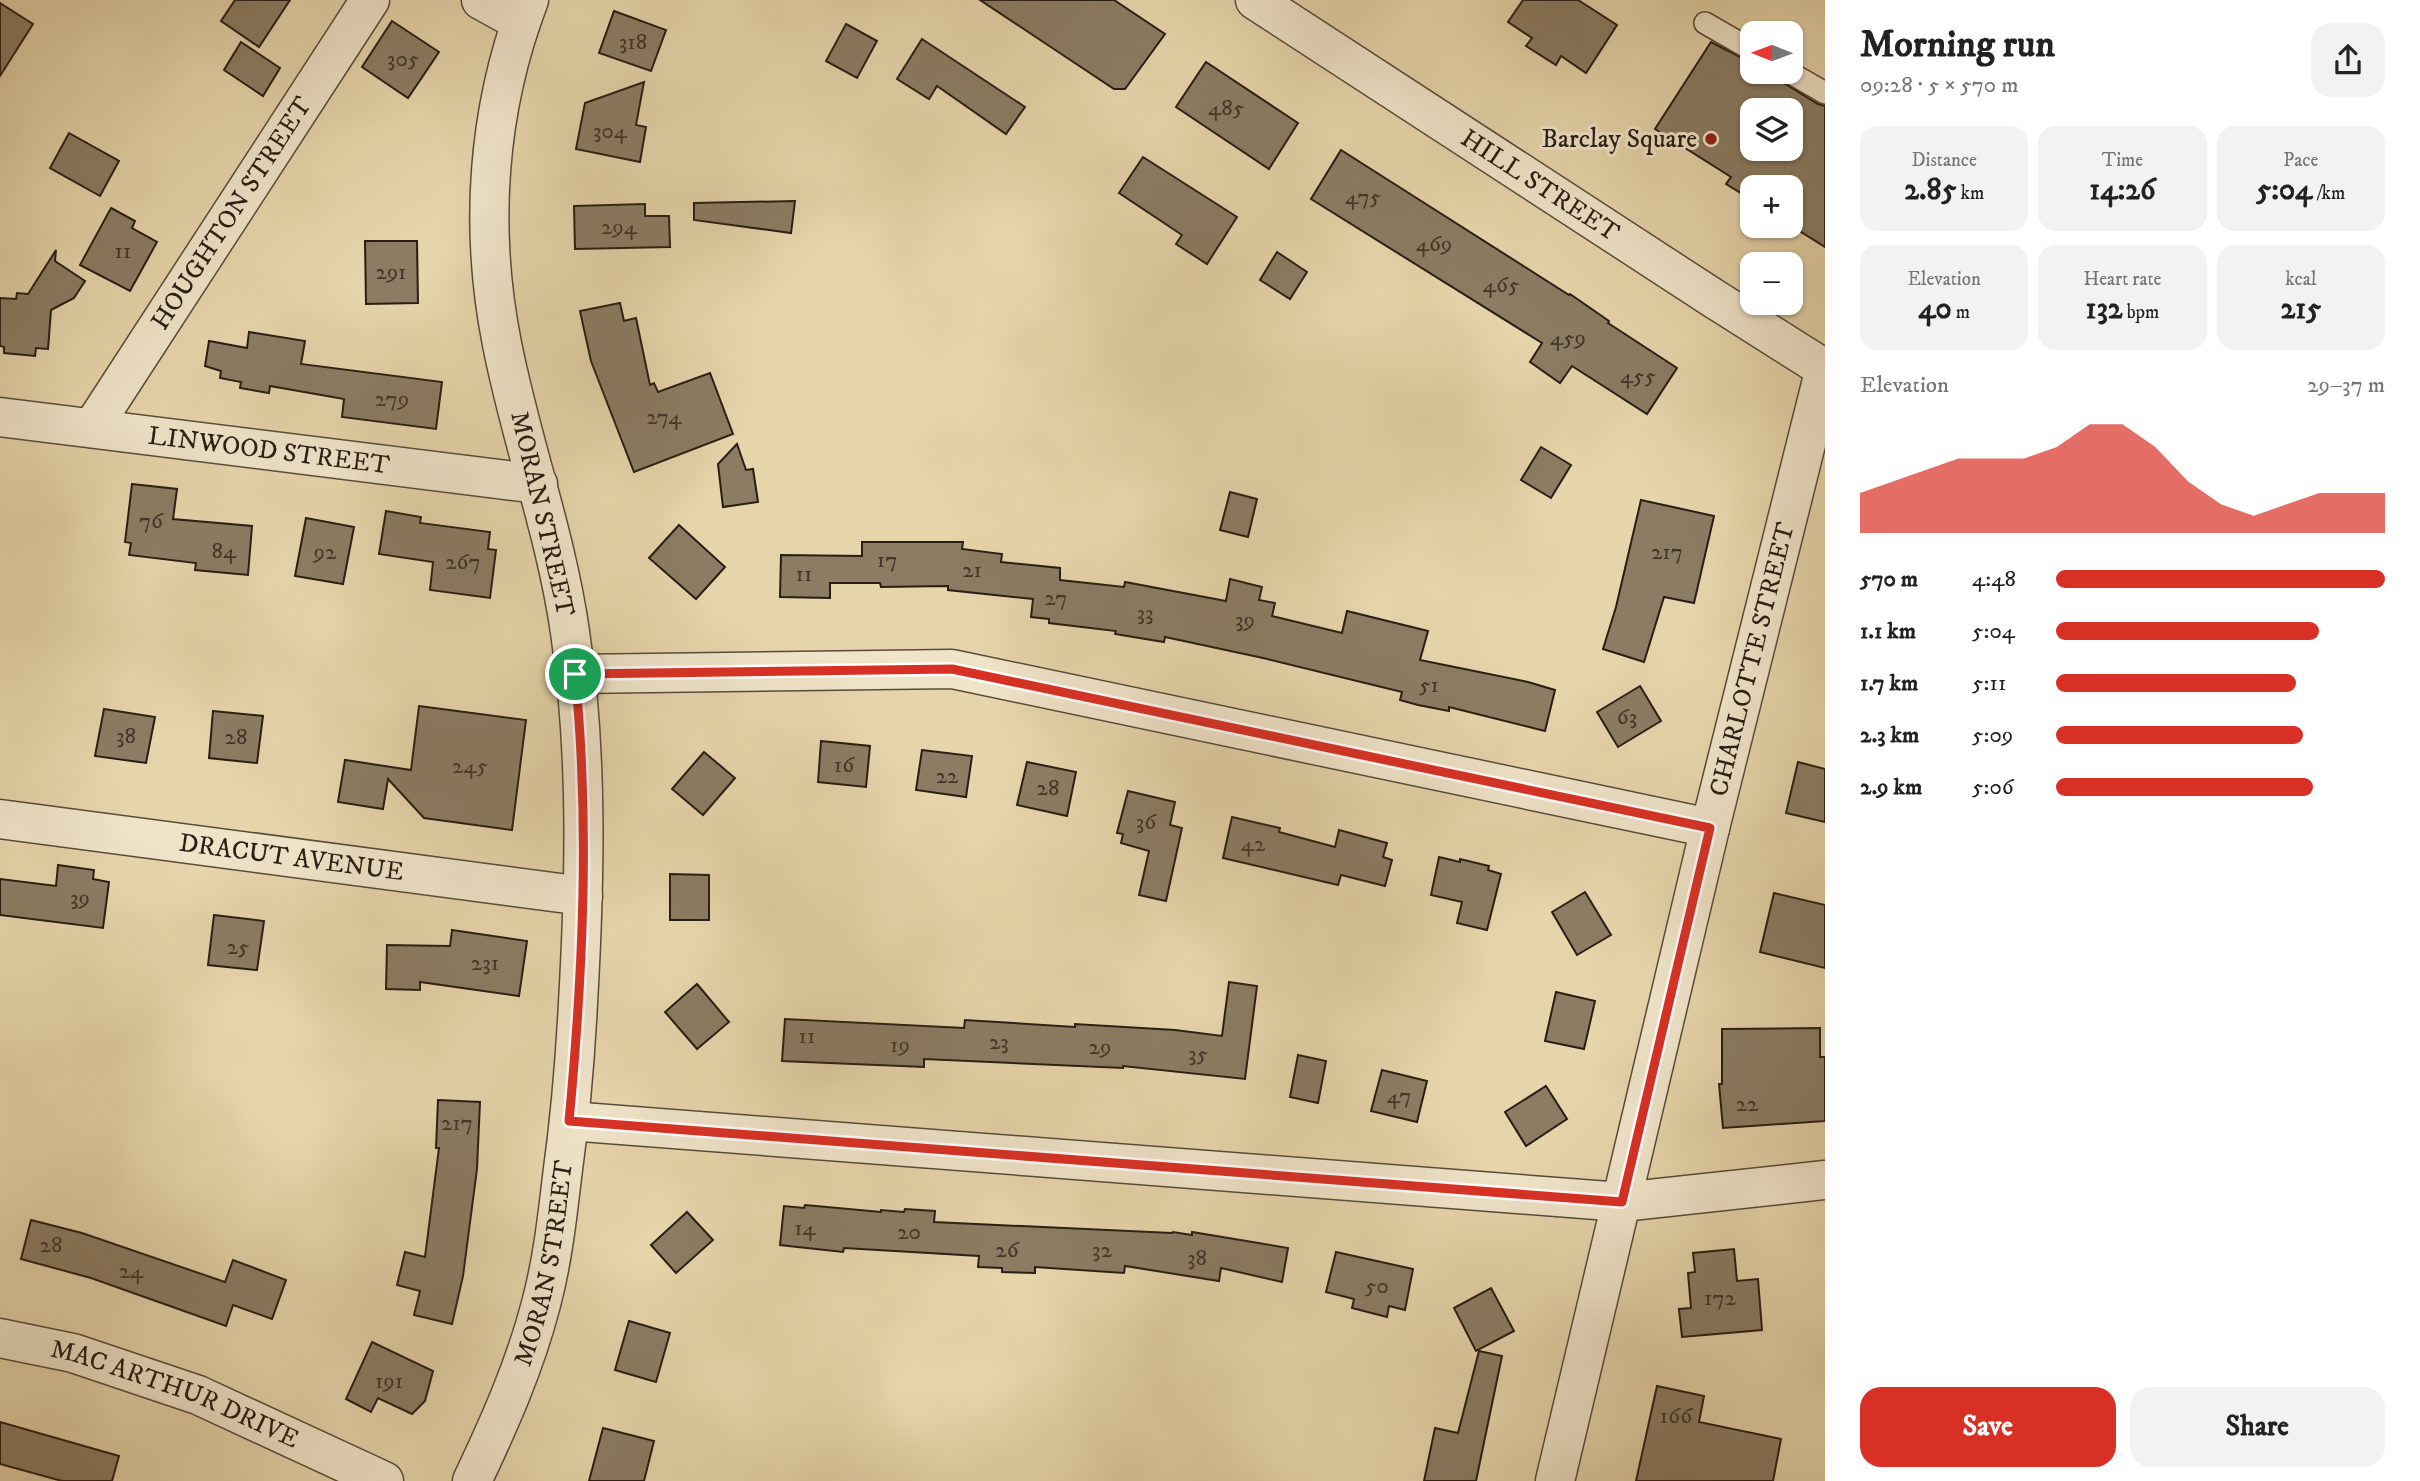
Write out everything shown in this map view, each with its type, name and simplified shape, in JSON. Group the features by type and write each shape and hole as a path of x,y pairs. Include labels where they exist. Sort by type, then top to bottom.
{"street":[{"name":"HOUGHTON STREET","path":"92,428 370,0"},
{"path":"481,0 525,11"},
{"name":"HILL STREET","path":"1255,0 1825,368"},
{"name":"MORAN STREET","path":"472,1481 510,1396 542,1301 555,1229 569,1121 576,1048 583,897 581,745 575,674 562,587 502,344 492,278 492,146 498,106 525,11"},
{"name":"CHARLOTTE STREET","path":"1555,1481 1710,828 1825,368"},
{"name":"LINWOOD STREET","path":"0,417 538,484"},
{"path":"575,674 952,669 1710,828"},
{"name":"DRACUT AVENUE","path":"0,820 583,897"},
{"path":"569,1121 1622,1202 1825,1180"},
{"name":"MAC ARTHUR DRIVE","path":"0,1338 73,1353 198,1395 384,1481"}],"lane":[{"path":"1706,23 1740,43"},
{"path":"1803,80 1825,93"}],"building":[{"path":"235,0 290,0 259,47 221,21"},
{"path":"980,0 1114,0 1165,34 1125,89 1114,89"},
{"path":"1523,0 1578,0 1617,25 1586,73 1561,56 1556,65 1526,46 1532,38 1508,22"},
{"path":"0,3 33,24 0,76"},
{"path":"614,11 666,30 651,71 599,53"},
{"path":"392,21 439,52 408,98 362,67"},
{"path":"846,24 877,41 857,78 826,61"},
{"path":"922,39 1025,107 1006,134 937,86 929,99 897,79"},
{"path":"241,42 280,68 263,96 224,70"},
{"name":"Barclay Square","path":"1711,42 1740,57 1740,84 1786,84 1825,106 1825,247 1803,233 1803,175 1740,175 1740,193 1726,184 1731,177 1655,129"},
{"path":"1206,62 1298,123 1269,169 1176,107"},
{"path":"644,82 636,125 646,127 640,162 576,149 585,103"},
{"path":"69,133 119,161 100,196 50,168"},
{"path":"1341,150 1570,294 1609,321 1608,323 1677,368 1647,414 1572,366 1560,383 1530,362 1542,343 1311,199"},
{"path":"1143,157 1237,217 1207,264 1176,244 1182,235 1119,193"},
{"path":"795,201 791,233 694,220 694,203"},
{"path":"645,204 645,216 669,216 670,247 575,249 574,206"},
{"path":"111,208 135,221 132,228 157,242 130,291 80,265"},
{"path":"365,241 417,241 418,303 366,304"},
{"path":"56,250 55,261 85,281 74,298 51,310 48,349 36,348 35,356 4,353 4,347 0,346 0,298 16,299 17,293 28,294"},
{"path":"1277,252 1307,272 1290,299 1260,280"},
{"path":"620,303 624,321 636,318 650,385 654,383 658,392 710,373 733,434 634,472 591,361 580,311"},
{"path":"249,332 305,341 301,364 442,382 436,429 342,417 344,399 270,386 269,393 240,388 241,382 220,378 221,371 205,366 209,341 247,348"},
{"path":"737,444 746,470 753,469 758,502 723,507 718,464"},
{"path":"1541,447 1571,465 1551,498 1521,480"},
{"path":"132,484 177,489 173,519 252,526 248,575 195,570 196,563 129,555 131,543 125,542"},
{"path":"1230,492 1257,499 1248,537 1220,530"},
{"path":"1641,500 1714,516 1694,603 1664,597 1644,662 1603,649 1616,607"},
{"path":"386,511 421,517 420,523 490,532 488,549 496,550 490,598 430,590 433,562 379,554"},
{"path":"306,518 354,527 343,584 295,576"},
{"path":"679,525 725,567 696,599 649,558"},
{"path":"862,542 963,542 962,549 1002,554 1001,562 1060,568 1060,580 1124,587 1125,582 1226,601 1230,579 1262,587 1259,600 1275,603 1272,616 1342,633 1347,611 1428,631 1420,660 1555,690 1545,731 1449,707 1449,711 1418,705 1400,700 1402,692 1263,658 1165,637 1164,642 1115,634 1116,631 1049,623 1049,619 1031,617 1033,599 948,590 948,586 881,587 880,583 830,583 830,598 780,597 781,555 862,556"},
{"path":"1640,686 1661,721 1618,747 1597,712"},
{"path":"419,706 526,720 512,830 424,818 388,779 383,809 338,802 345,760 411,770"},
{"path":"104,709 155,717 146,763 95,756"},
{"path":"213,711 263,716 257,763 209,758"},
{"path":"821,741 870,746 866,787 818,782"},
{"path":"922,750 972,756 966,797 916,790"},
{"path":"704,752 735,778 703,815 672,789"},
{"path":"1027,762 1076,772 1067,816 1017,805"},
{"path":"1798,762 1825,769 1825,822 1786,813"},
{"path":"1128,791 1175,802 1170,825 1182,828 1166,901 1139,895 1149,851 1121,843 1123,834 1117,833"},
{"path":"1232,817 1280,828 1279,832 1335,847 1339,830 1387,843 1383,857 1392,860 1385,886 1341,875 1338,885 1223,858"},
{"path":"1439,857 1489,866 1488,870 1501,874 1487,930 1457,923 1462,902 1431,895"},
{"path":"58,865 94,870 93,879 109,882 103,928 0,915 0,879 56,886"},
{"path":"670,874 709,875 709,920 670,920"},
{"path":"1585,892 1611,935 1577,955 1552,912"},
{"path":"1774,893 1825,905 1825,968 1760,952"},
{"path":"214,915 264,921 257,970 208,965"},
{"path":"452,930 527,941 519,996 420,982 420,990 386,989 387,945 450,946"},
{"path":"1229,982 1257,986 1245,1079 1123,1066 924,1059 924,1067 782,1061 785,1019 964,1028 965,1020 1075,1027 1075,1024 1175,1030 1222,1036"},
{"path":"697,984 729,1022 697,1049 665,1012"},
{"path":"1556,992 1595,1001 1584,1049 1545,1041"},
{"path":"1820,1028 1820,1057 1825,1057 1825,1121 1723,1128 1719,1084 1722,1084 1722,1029"},
{"path":"1298,1055 1326,1061 1318,1103 1290,1097"},
{"path":"1382,1070 1427,1081 1417,1122 1371,1111"},
{"path":"1546,1086 1567,1119 1526,1146 1505,1112"},
{"path":"438,1100 480,1102 477,1169 463,1276 452,1324 414,1315 420,1291 397,1285 405,1252 425,1257 439,1148 436,1148"},
{"path":"805,1205 881,1212 904,1212 905,1209 935,1211 934,1222 1192,1235 1192,1232 1288,1248 1282,1282 1221,1268 1219,1281 1125,1266 1124,1273 1035,1267 1035,1273 1002,1272 1002,1268 978,1267 979,1256 844,1248 843,1252 780,1245 784,1206 804,1208"},
{"path":"687,1212 713,1240 676,1273 651,1245"},
{"path":"31,1220 82,1233 225,1282 233,1260 286,1280 272,1319 233,1305 226,1326 91,1278 21,1259"},
{"path":"1734,1249 1737,1281 1758,1279 1762,1330 1682,1337 1679,1309 1691,1308 1688,1273 1695,1272 1693,1253"},
{"path":"1336,1252 1413,1269 1405,1310 1389,1306 1387,1317 1352,1308 1354,1299 1326,1292"},
{"path":"1491,1288 1514,1331 1476,1351 1454,1308"},
{"path":"629,1321 670,1333 656,1382 615,1370"},
{"path":"372,1342 433,1371 425,1401 412,1414 378,1398 371,1412 346,1399"},
{"path":"1479,1351 1502,1356 1476,1481 1424,1481 1435,1428 1458,1433"},
{"path":"1657,1386 1704,1396 1699,1422 1781,1439 1773,1481 1636,1481"},
{"path":"0,1422 119,1456 112,1481 62,1481 0,1464"},
{"path":"603,1428 654,1441 644,1481 589,1481"}],"place":[{"name":"Barclay Square","path":"1711,139"}],"route":[{"path":"952,669 1710,828 1622,1202 569,1121 576,1048 583,897 581,745 575,674 952,669"}]}
